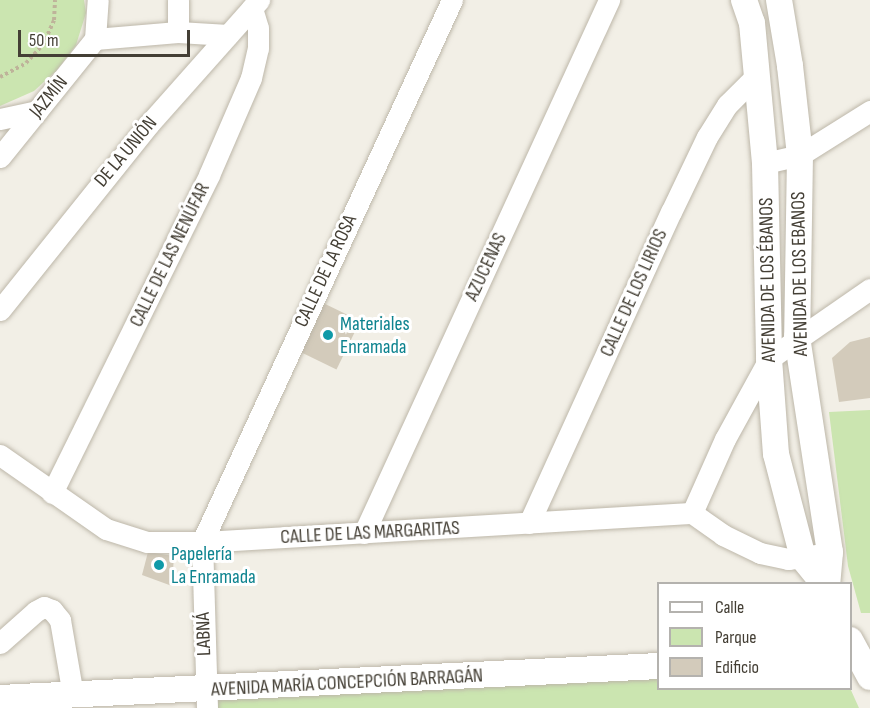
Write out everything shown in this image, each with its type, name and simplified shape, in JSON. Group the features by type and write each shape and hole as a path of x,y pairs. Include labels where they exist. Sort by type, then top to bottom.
{"street":[{"path":"98,0 95,39 178,32 228,35"},
{"path":"178,0 178,32"},
{"name":"CALLE DE LA ROSA","path":"202,542 452,0"},
{"name":"AZUCENAS","path":"364,533 609,0"},
{"name":"AVENIDA DE LOS ÉBANOS","path":"744,0 752,23 765,162 769,359 776,454 803,558"},
{"name":"AVENIDA DE LOS EBANOS","path":"779,0 790,66 800,155 797,337 830,552 825,582"},
{"name":"DE LA UNIÓN","path":"0,310 141,133 256,4"},
{"name":"CALLE DE LAS NENÚFAR","path":"52,493 209,175 252,78 258,48 256,4"},
{"name":"JAZMÍN","path":"0,157 95,39"},
{"name":"CALLE DE LOS LIRIOS","path":"529,523 707,137 727,105 757,75"},
{"path":"0,119 37,111"},
{"path":"765,162 800,155 870,111"},
{"path":"830,552 803,558 760,554 723,535 692,513 725,439 769,359 797,337 870,290"},
{"name":"CALLE DE LAS MARGARITAS","path":"0,455 106,529 147,542 202,542 692,513"},
{"name":"LABNÁ","path":"202,542 207,699"},
{"path":"803,558 823,582"},
{"path":"0,643 36,611 44,607 52,609 60,620 73,695"},
{"path":"857,651 870,677"},
{"name":"AVENIDA MARÍA CONCEPCIÓN BARRAGÁN","path":"0,698 73,695 207,699 657,666"}],"path":[{"path":"0,77 26,63 43,45 54,20 55,0"}],"green space":[{"path":"0,0 84,0 86,13 76,45 57,70 34,91 0,106"},
{"path":"870,410 870,613 861,613 848,566 829,412"},
{"path":"657,675 657,690 851,690 859,708 218,708 217,696"}],"building":[{"name":"Materiales Enramada","path":"317,300 360,321 336,370 293,349"},
{"path":"870,337 870,398 839,402 832,358 850,342"},
{"name":"Papelería La Enramada","path":"148,552 174,556 172,586 142,575"}],"place":[{"name":"Materiales Enramada","path":"328,335"},
{"name":"Papelería La Enramada","path":"159,565"}]}
